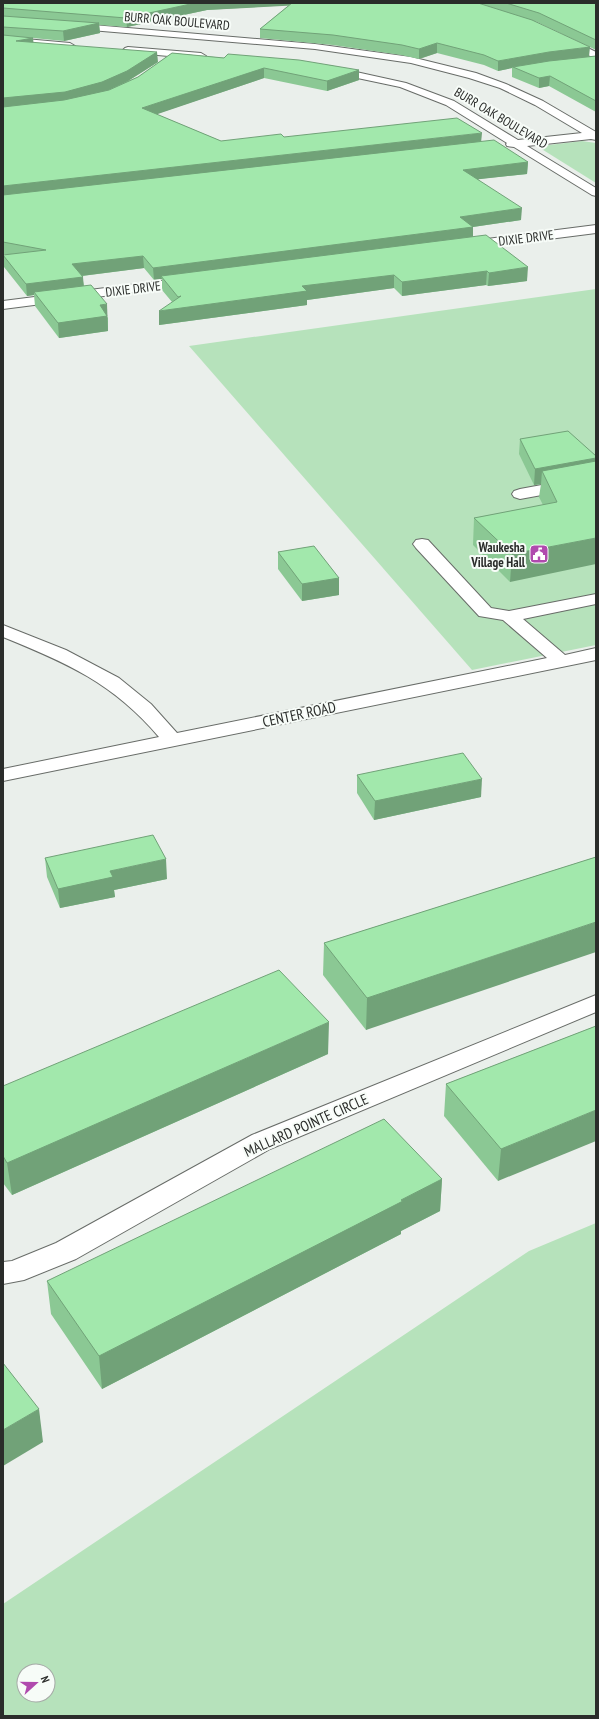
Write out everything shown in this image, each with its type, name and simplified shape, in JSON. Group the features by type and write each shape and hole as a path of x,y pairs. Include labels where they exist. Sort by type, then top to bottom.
{"street":[{"name":"BURR OAK BOULEVARD","path":"62,26 292,44 362,52 438,66 480,78 527,97 595,136"},
{"path":"202,37 215,28"},
{"path":"555,35 594,60"},
{"path":"3,40 83,47"},
{"path":"115,49 213,58"},
{"path":"162,65 176,54"},
{"name":"BURR OAK BOULEVARD","path":"317,67 376,78 428,93 466,111 596,193"},
{"path":"480,78 501,74"},
{"path":"501,145 595,136"},
{"name":"DIXIE DRIVE","path":"454,247 596,229"},
{"name":"DIXIE DRIVE","path":"3,306 201,280"},
{"path":"520,494 596,480"},
{"path":"422,544 485,612 509,616 596,599"},
{"path":"509,616 561,661"},
{"path":"3,631 60,653 119,688 144,709 172,740"},
{"name":"CENTER ROAD","path":"3,775 596,654"},
{"name":"MALLARD POINTE CIRCLE","path":"3,1273 14,1272 66,1251 262,1142 596,1003"}],"green space":[{"path":"582,141 596,143 596,183 540,148 541,146"},
{"path":"596,289 596,645 472,670 189,346"},
{"path":"596,1223 596,1716 3,1716 3,1604 529,1251"}],"building":[{"path":"3,3 195,3 126,18 3,8"},
{"path":"292,3 478,3 532,20 590,47 549,52 498,61 484,55 437,43 419,49 402,45 333,35 260,29"},
{"path":"506,3 596,3 596,40 539,13"},
{"path":"3,16 99,23 63,31 3,27"},
{"path":"3,35 33,38 16,41 157,52 127,71 102,82 65,92 3,98"},
{"path":"172,53 224,58 228,54 299,60 359,70 327,81 264,68 142,108 221,141 281,134 284,137 457,118 482,133 3,186 3,107 64,100 109,90 138,77"},
{"path":"596,56 596,101 550,76 539,78 513,67 549,61"},
{"path":"494,140 528,162 463,170 522,208 460,217 473,227 153,268 143,256 72,264 83,277 26,284 3,255 46,250 3,242 3,195"},
{"path":"486,235 528,267 489,273 487,271 402,282 394,275 302,286 307,291 159,311 181,296 178,297 161,276"},
{"path":"91,285 107,304 100,305 107,316 58,323 34,292"},
{"path":"568,431 596,456 596,458 535,469 520,439"},
{"path":"596,461 596,538 512,554 474,518 557,502 542,471"},
{"path":"314,546 339,578 302,584 278,552"},
{"path":"463,753 482,779 375,801 357,775"},
{"path":"153,835 166,859 110,871 113,877 58,889 45,858"},
{"path":"596,857 596,922 367,998 324,943"},
{"path":"279,970 329,1022 7,1163 3,1156 3,1086"},
{"path":"596,1026 596,1110 501,1149 446,1084"},
{"path":"384,1119 442,1179 401,1200 403,1201 99,1356 47,1281"},
{"path":"3,1363 39,1409 3,1430"}],"place":[{"name":"Waukesha Village Hall","path":"539,554"}]}
